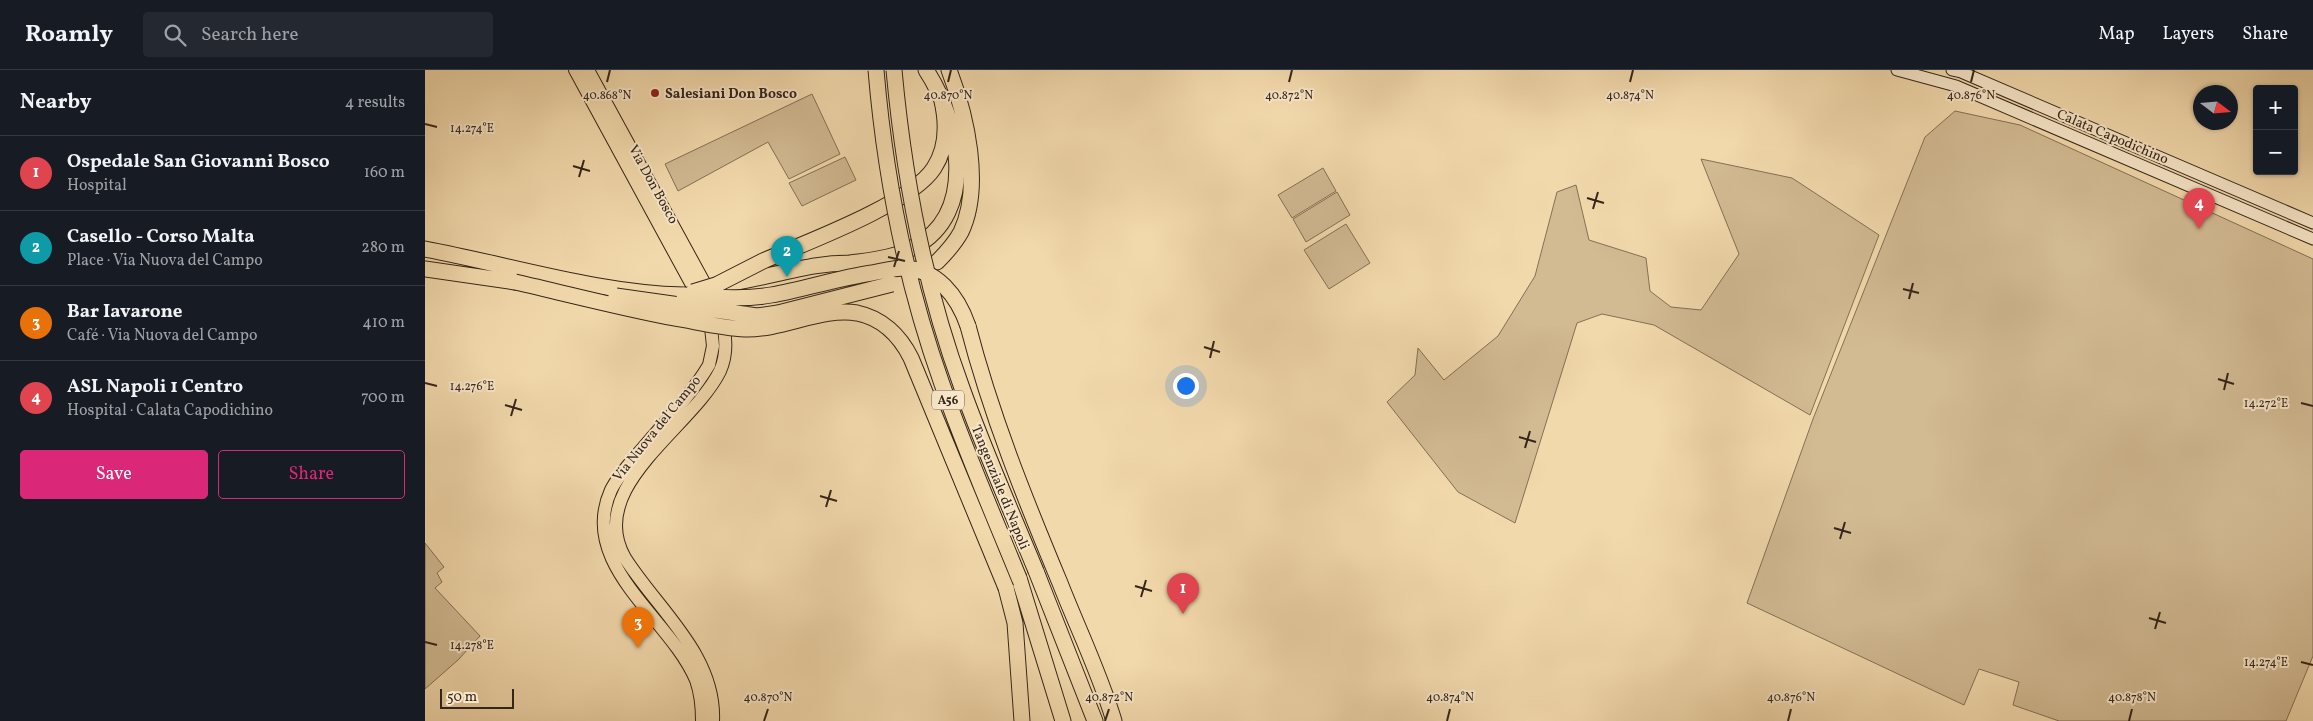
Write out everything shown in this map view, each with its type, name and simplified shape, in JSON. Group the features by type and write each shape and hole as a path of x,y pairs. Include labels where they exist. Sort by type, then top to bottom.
{"highway":[{"name":"Tangenziale di Napoli","path":"876,70 880,115 895,216 915,299 941,383 1019,578 1063,721"},
{"name":"Tangenziale di Napoli","path":"894,70 909,195 939,318 968,405 1095,721"},
{"path":"716,285 738,283 821,264 851,263 885,258 915,247 933,231 948,210 953,197 957,170 953,137 942,101 926,70"},
{"path":"937,262 961,231 966,216 970,189 967,136 963,111 949,70"},
{"path":"684,295 716,285 763,261 880,209 921,182 934,168 942,151 946,128 942,101"},
{"path":"425,249 623,307 722,327 769,328 842,312 859,314 878,322 897,336 911,358 1006,588 1015,623 1019,704 1022,721"},
{"path":"425,259 737,315 778,314 892,284"},
{"path":"851,263 902,268 925,273 949,289 959,303 969,326 984,385 999,432 1114,721"},
{"path":"425,269 514,275 654,294 719,298 771,295 840,278 902,268"},
{"path":"1037,575 1099,680"},
{"path":"1019,704 1027,618 1025,596"}],"main road":[{"name":"Via Don Bosco","path":"575,70 713,310"},
{"name":"Via Don Bosco","path":"588,70 713,310"},
{"name":"Calata Capodichino","path":"1897,70 1956,86 2313,239"},
{"name":"Calata Capodichino","path":"1957,71 2313,223"},
{"path":"1956,86 1957,71"},
{"name":"Via Nuova del Campo","path":"713,310 712,356 701,387 626,487 617,508 615,529 616,541 625,558 702,666 714,701 713,721"},
{"name":"Via Nuova del Campo","path":"701,387 616,481 606,504 604,542 615,565 691,670 702,702 702,721"}],"shaded area":[{"path":"812,94 840,154 789,179 768,142 678,191 665,164"},
{"path":"1955,111 2020,125 2313,259 2313,656 2286,721 2059,721 2013,705 2019,682 1979,669 1964,705 1747,603 1813,419 1925,137"},
{"path":"845,157 856,180 802,206 789,183"},
{"path":"1701,159 1792,178 1879,235 1810,415 1654,325 1602,314 1577,323 1515,523 1458,492 1387,402 1415,375 1418,348 1444,380 1498,336 1535,276 1557,192 1576,185 1589,240 1646,258 1650,291 1671,307 1701,310 1739,254"},
{"path":"1323,168 1336,191 1292,218 1278,195"},
{"path":"1337,192 1350,215 1306,242 1293,219"},
{"path":"1346,224 1370,263 1329,289 1304,250"},
{"path":"425,543 444,567 437,573 442,582 435,588 480,636 458,660 425,689"}],"place":[{"name":"Salesiani Don Bosco","path":"655,93"},
{"name":"ASL Napoli 1 Centro","path":"2199,229"},
{"name":"Casello - Corso Malta","path":"787,277"},
{"name":"Ospedale San Giovanni Bosco","path":"1183,614"},
{"name":"Bar Iavarone","path":"638,648"}]}
